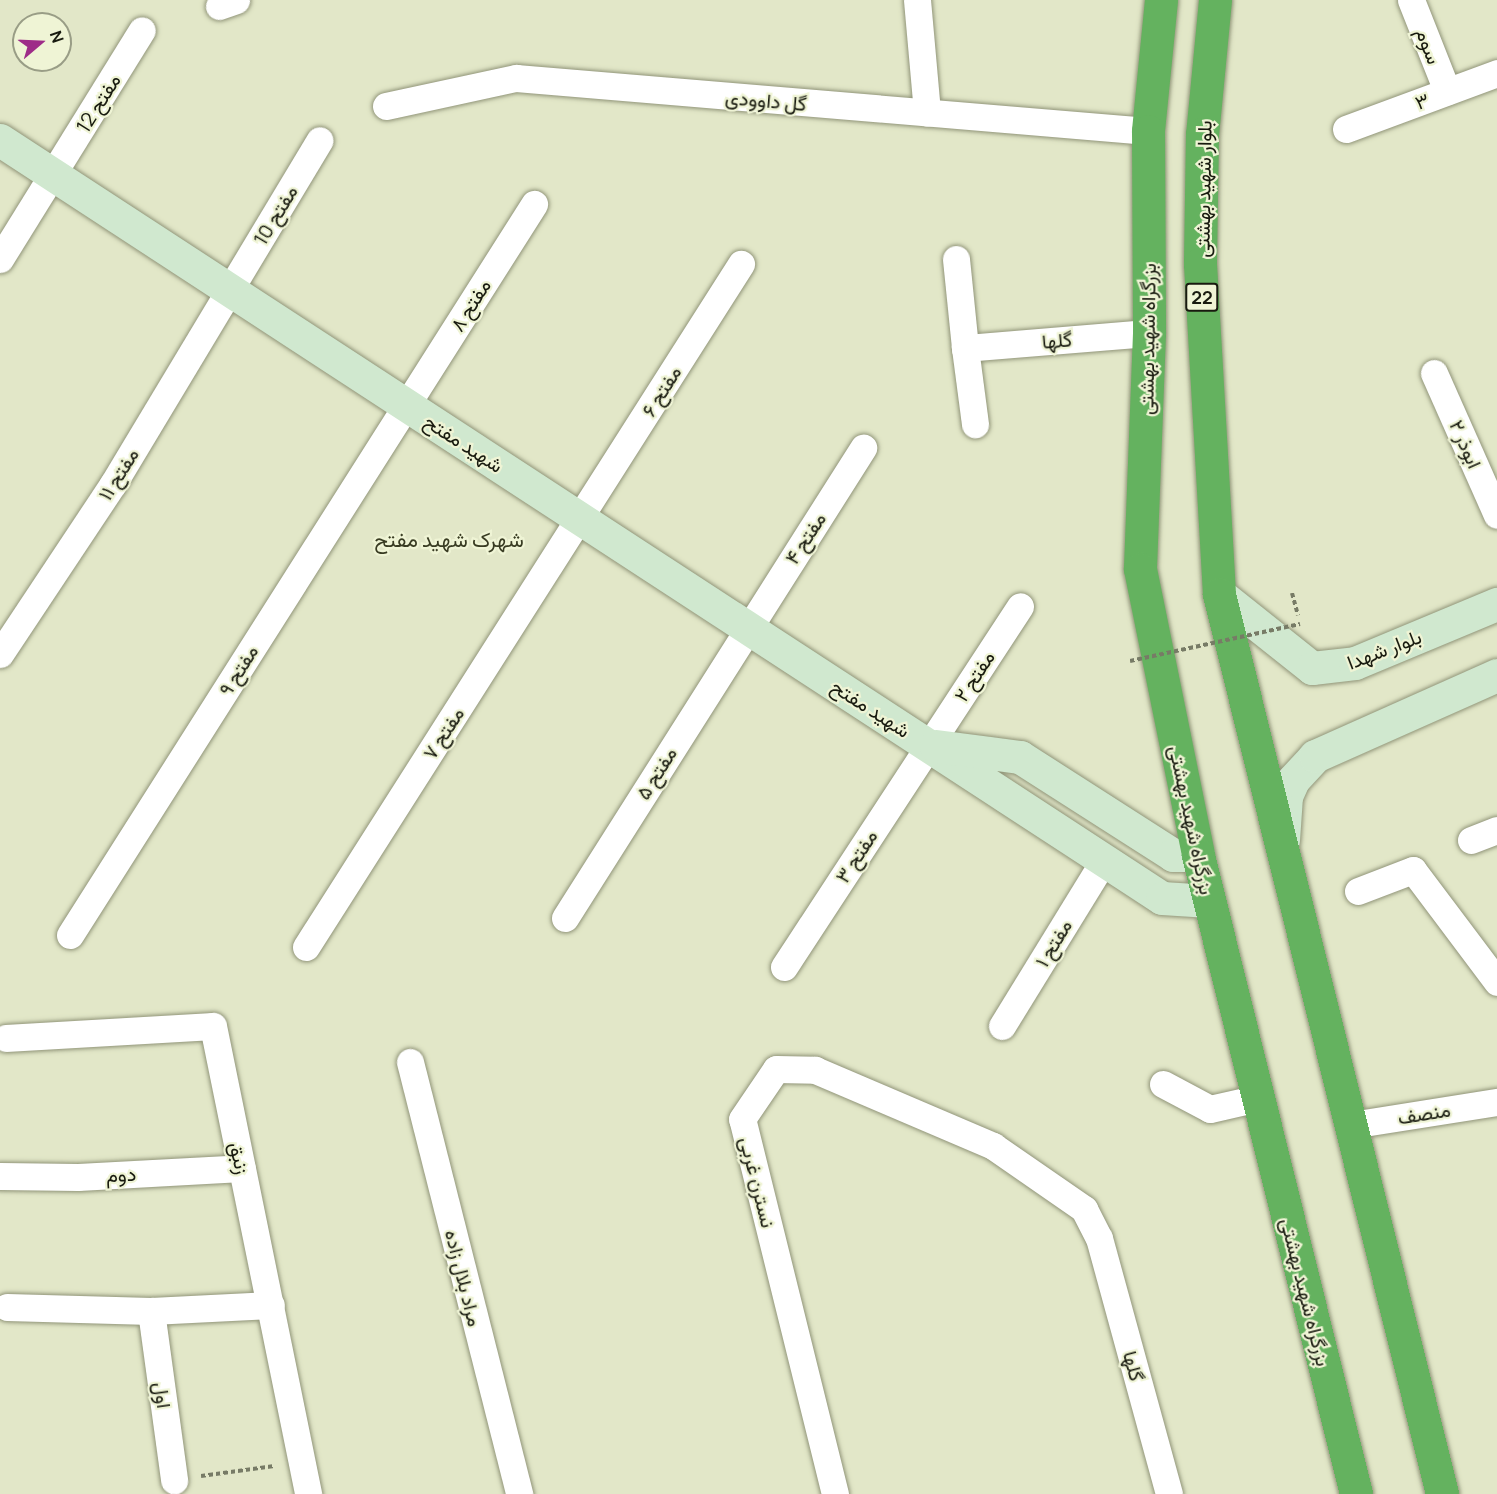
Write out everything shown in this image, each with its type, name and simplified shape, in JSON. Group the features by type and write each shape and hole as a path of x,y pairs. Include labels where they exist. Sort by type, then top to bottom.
{"highway":[{"path":"1148,131 1161,0"},
{"name":"بلوار شهید بهشتی","path":"1215,0 1202,134 1200,264 1219,594"},
{"name":"بزرگراه شهید بهشتی","path":"1148,131 1149,333 1140,569 1198,855 1356,1494"},
{"path":"1219,594 1442,1494"}],"street":[{"path":"916,0 927,113"},
{"name":"سوم","path":"1412,0 1447,91"},
{"name":"مفتح 12","path":"0,259 142,30"},
{"name":"۳","path":"1346,129 1497,73"},
{"name":"گل داوودی","path":"386,106 516,78 1148,131"},
{"name":"شهید مفتح","path":"0,140 1162,898 1209,901"},
{"name":"مفتح 10","path":"230,290 320,140"},
{"name":"مفتح ۸","path":"406,405 534,204"},
{"path":"956,259 975,424"},
{"name":"مفتح ۶","path":"580,519 741,264"},
{"name":"مفتح ۱۱","path":"0,654 113,484 230,290"},
{"name":"گلها","path":"965,348 1149,333"},
{"name":"ابوذر ۲","path":"1434,373 1497,515"},
{"name":"مفتح ۹","path":"70,935 406,405"},
{"name":"مفتح ۴","path":"747,627 862,448"},
{"name":"مفتح ۷","path":"306,947 580,519"},
{"name":"بلوار شهدا","path":"1219,594 1312,668 1355,663 1497,604"},
{"name":"مفتح ۲","path":"928,745 1020,606"},
{"name":"مفتح ۵","path":"565,918 747,627"},
{"path":"1283,851 1286,796 1293,780 1315,756 1497,675"},
{"name":"شهید مفتح","path":"928,745 1020,757 1173,855 1198,855"},
{"name":"مفتح ۳","path":"784,967 928,745"},
{"path":"1472,840 1497,830"},
{"name":"مفتح ۱","path":"1002,1026 1104,860"},
{"path":"1358,891 1413,870 1497,982"},
{"name":"زنبق","path":"6,1038 213,1026 308,1494"},
{"name":"مراد بلال زاده","path":"410,1062 519,1494"},
{"name":"نسترن غربی","path":"835,1494 742,1119 776,1069 815,1070 993,1146 1084,1209 1099,1238"},
{"path":"1163,1084 1209,1109 1258,1098"},
{"name":"منصف","path":"1351,1125 1497,1102"},
{"name":"دوم","path":"0,1176 78,1177 242,1168"},
{"name":"گلها","path":"1099,1238 1169,1494"},
{"path":"7,1307 151,1311 271,1305"},
{"name":"اول","path":"151,1311 174,1480"}],"path":[{"path":"1130,661 1300,624 1292,593"},
{"path":"174,1480 302,1462"}],"district":[{"name":"شهرک شهید مفتح","path":"449,539"}]}
